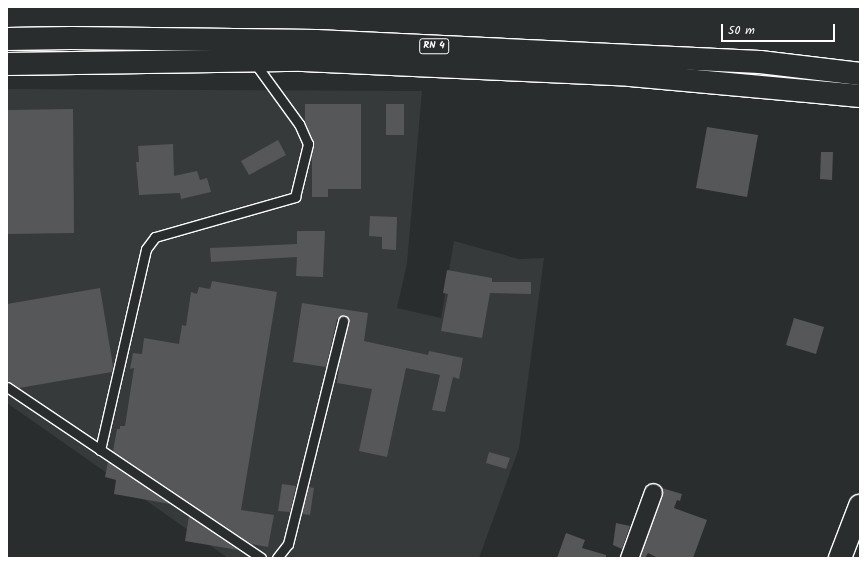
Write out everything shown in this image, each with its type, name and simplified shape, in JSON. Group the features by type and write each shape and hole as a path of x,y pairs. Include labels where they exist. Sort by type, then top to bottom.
{"main road":[{"name":"RN 4","path":"7,39 71,38 316,41 760,62 860,74"},
{"name":"RN 4","path":"7,64 311,61 630,75 860,96"},
{"path":"840,558 860,506"}],"street":[{"path":"629,558 653,492"}],"lane":[{"path":"100,450 146,249 155,238 296,197 308,144 299,124 254,61"},
{"path":"277,558 288,544 343,321"},
{"path":"7,388 261,558"}],"shaded area":[{"path":"7,89 422,91 407,263 397,308 441,318 454,241 519,259 544,258 519,448 479,558 228,558 7,403"}],"building":[{"path":"305,104 361,104 361,189 328,189 328,197 312,197 312,159 310,159 314,145 305,123"},
{"path":"386,104 404,104 404,135 386,135"},
{"path":"73,109 74,233 7,234 7,110"},
{"path":"707,127 758,135 747,197 696,188"},
{"path":"278,140 286,155 249,175 241,161"},
{"path":"173,144 174,176 197,171 200,180 207,178 211,192 181,199 180,193 139,195 136,162 139,162 138,146"},
{"path":"821,152 833,152 832,180 820,179"},
{"path":"370,216 397,217 396,250 382,249 382,237 369,236"},
{"path":"297,231 325,231 323,277 296,276 297,257 211,262 210,248 297,244"},
{"path":"447,270 492,278 492,282 531,282 531,294 490,293 482,338 441,331 448,294 443,293"},
{"path":"212,281 277,292 241,510 274,515 268,547 251,544 113,451 117,429 120,429 120,426 125,426 134,368 130,369 133,353 142,354 144,338 179,344 182,325 186,326 191,292 197,294 199,287 210,289"},
{"path":"100,288 113,366 112,372 19,388 7,381 7,304"},
{"path":"302,303 368,313 364,341 428,355 429,351 463,358 459,379 453,377 445,412 432,410 440,375 406,368 387,457 359,451 372,389 337,383 339,369 337,369 349,319 344,315 337,319 326,367 293,362"},
{"path":"794,318 824,327 816,354 786,345"},
{"path":"489,452 510,458 506,469 486,463"},
{"path":"108,462 170,504 114,494 116,480 105,477"},
{"path":"282,484 296,486 290,512 278,511"},
{"path":"308,487 314,488 310,515 302,514"},
{"path":"662,488 682,494 680,501 677,500 674,508 707,520 693,558 658,558 648,553 645,558 640,557 662,495"},
{"path":"189,516 238,550 185,541"},
{"path":"616,523 630,526 622,549 613,545"},
{"path":"566,533 585,540 582,548 606,555 606,558 557,558"}]}
